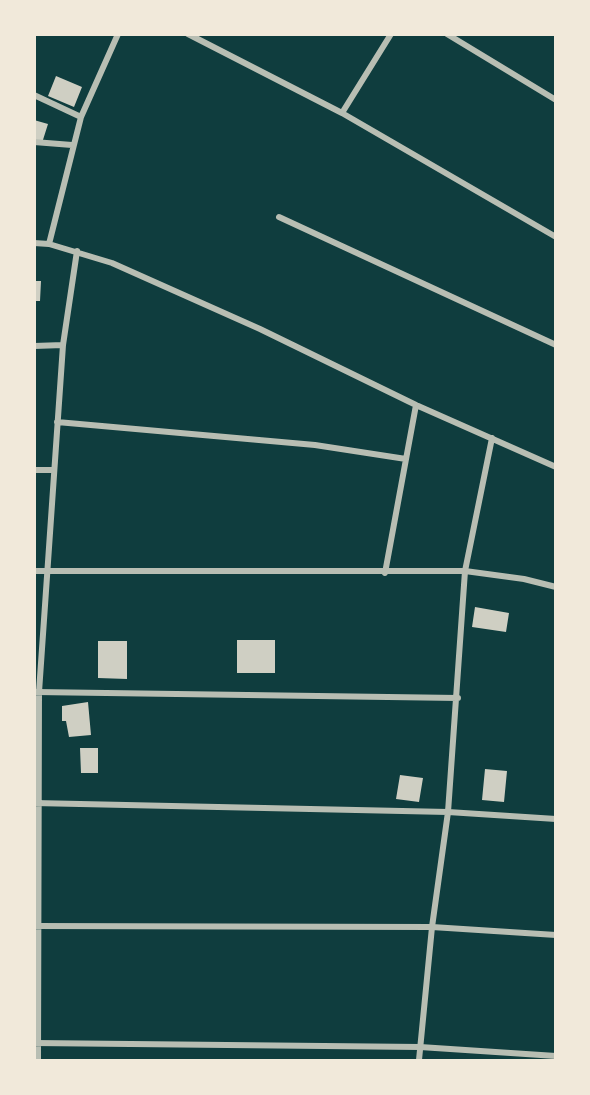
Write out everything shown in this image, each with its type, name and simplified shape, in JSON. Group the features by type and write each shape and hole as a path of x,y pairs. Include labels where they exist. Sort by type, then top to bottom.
{"street":[{"path":"49,243 72,145 81,117 118,34"},
{"path":"188,34 342,113 555,237"},
{"path":"342,113 391,34"},
{"path":"447,34 555,99"},
{"path":"34,95 81,117"},
{"path":"34,142 72,145"},
{"path":"279,217 555,345"},
{"path":"34,243 49,243 112,262 261,329 416,405 555,467"},
{"path":"38,1060 37,692 63,345 77,251"},
{"path":"34,346 63,345"},
{"path":"385,573 416,405"},
{"path":"57,422 315,445 406,459"},
{"path":"419,1060 432,927 448,812 458,698 465,571 492,438"},
{"path":"34,470 53,470"},
{"path":"34,571 385,573 465,571 524,579 555,587"},
{"path":"37,692 458,698"},
{"path":"37,803 448,812 555,819"},
{"path":"37,926 432,927 555,936"},
{"path":"37,1043 420,1047 555,1056"}],"building":[{"path":"56,76 82,87 74,107 48,96"},
{"path":"34,120 48,124 42,143 34,140"},
{"path":"34,281 41,281 40,301 34,301"},
{"path":"475,607 509,613 506,632 472,627"},
{"path":"237,640 275,640 275,673 237,673"},
{"path":"98,641 127,641 127,679 98,678"},
{"path":"88,702 91,735 69,737 66,721 62,721 62,706"},
{"path":"80,748 98,748 98,773 81,773"},
{"path":"485,769 507,771 504,802 482,800"},
{"path":"400,775 423,778 419,802 396,799"}]}
